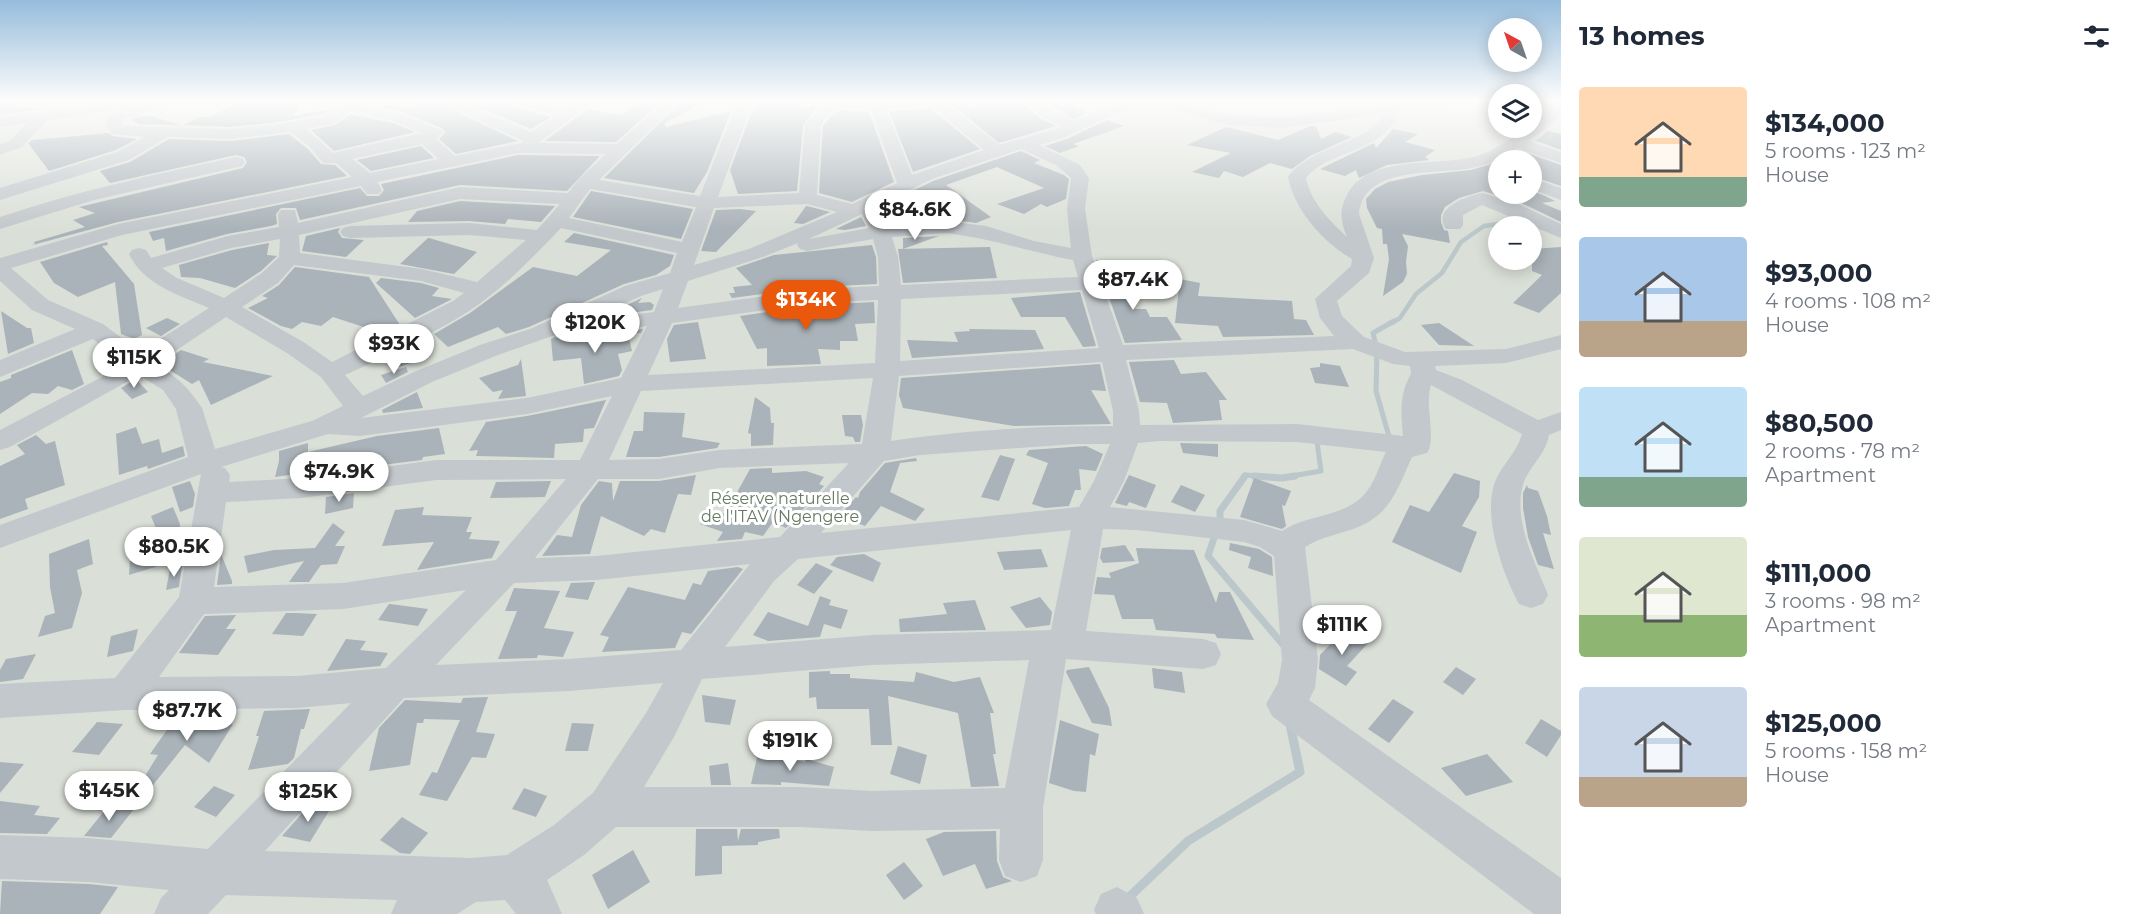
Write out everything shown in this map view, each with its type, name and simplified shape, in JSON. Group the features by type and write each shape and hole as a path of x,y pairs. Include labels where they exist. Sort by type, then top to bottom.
{"street":[{"path":"0,150 16,144"},
{"path":"0,194 123,156 145,144"},
{"path":"227,144 236,162 245,205"},
{"path":"316,144 329,159 399,144"},
{"path":"431,144 451,161"},
{"path":"330,372 367,356 460,306 508,268 542,236 557,221 579,191 627,144"},
{"path":"177,914 395,683 506,571 589,471 663,318 729,144"},
{"path":"808,198 812,144"},
{"path":"894,144 906,184"},
{"path":"986,144 996,152"},
{"path":"0,537 211,460 322,427 456,363 538,334 633,291 685,262 756,253 868,216 906,184 959,163 1023,144 1062,161 1074,169 1080,178 1076,209 1082,256 1107,330 1126,411 1127,435 1109,481 1089,517 1022,808 1021,860"},
{"path":"1355,144 1313,162 1297,177 1301,194 1318,217 1340,243 1364,258"},
{"path":"1513,144 1483,160 1412,167 1369,183 1360,190 1350,208 1350,221 1363,248 1364,258 1361,268 1326,299 1326,310 1332,320 1372,348 1422,368 1499,412 1549,425 1513,474 1507,489 1509,528 1516,558 1531,595"},
{"path":"1521,144 1561,158"},
{"path":"125,693 195,600 211,494 211,460 189,408 172,385 140,364 95,329 40,304 0,267 92,236 526,145 621,149"},
{"path":"285,244 438,196 477,181 526,145"},
{"path":"123,156 143,164 152,179 138,250 145,266 169,283 228,308 296,348 330,372 359,409"},
{"path":"339,157 366,179 369,187 394,208 401,230"},
{"path":"0,224 63,202 152,179 236,162"},
{"path":"1473,162 1488,167"},
{"path":"477,181 523,195 579,191 707,202 808,198 868,216 986,232 1046,250 1082,256"},
{"path":"1542,187 1561,194"},
{"path":"491,230 523,195"},
{"path":"0,441 90,394 140,364 228,308 270,278 285,244 288,196"},
{"path":"1453,225 1453,214 1462,204 1483,199 1540,221 1561,232"},
{"path":"756,253 868,216"},
{"path":"0,857 89,860 215,873 470,880 513,877 569,840 608,807 660,725 692,663 762,572 787,550 875,453 887,368 890,291 888,257 868,216"},
{"path":"557,221 685,262"},
{"path":"370,269 401,230"},
{"path":"145,266 228,242 285,244 361,231 491,230 542,236"},
{"path":"285,244 370,269 422,275 480,290"},
{"path":"169,283 209,266"},
{"path":"538,334 663,318 788,298 890,291 1090,283"},
{"path":"0,369 95,329"},
{"path":"1422,368 1506,356 1561,342"},
{"path":"322,427 360,427 527,406 630,384 1017,362 1112,353 1372,348"},
{"path":"1422,368 1414,400 1398,444 1401,451 1394,463 1389,481 1366,510 1343,521 1301,532 1289,542 1300,660 1296,688 1286,704 1561,906"},
{"path":"211,494 302,488 436,470 589,471 658,468 719,459 875,453 920,446 1075,435 1127,435 1160,432 1275,433 1398,444"},
{"path":"195,600 343,596 506,571 596,568 1089,517 1137,519 1244,531 1271,539 1291,551"},
{"path":"0,701 125,693 297,692 395,683 568,675 872,650 1058,644 1203,654"},
{"path":"608,807 801,807 872,811 1022,808"},
{"path":"513,877 529,892 539,914"},
{"path":"414,914 470,880"}],"green space":[{"name":"Réserve naturelle de l'ITAV (Ngengere","path":"0,144 1561,144 1561,914 0,914"}],"building":[{"path":"28,144 128,144 116,150 49,171"},
{"path":"161,144 301,144 321,164 335,165 347,176 118,222 29,246 35,244 34,242 85,227 73,220 95,213 79,207 243,168 247,162 244,157 236,155 110,183 100,171 130,162"},
{"path":"326,144 365,144 334,151"},
{"path":"444,144 505,144 456,154"},
{"path":"639,144 718,144 707,172 694,193 604,178"},
{"path":"740,144 801,144 797,191 738,194 730,170"},
{"path":"822,144 880,144 894,182 852,202 819,193"},
{"path":"902,144 973,144 980,149 913,172"},
{"path":"1074,144 1079,146 1060,153 1045,146"},
{"path":"1337,144 1310,156 1292,169 1270,163 1243,177 1224,171 1219,178 1192,172 1231,153 1187,145"},
{"path":"1373,144 1376,148 1380,144 1411,144 1435,150 1425,157 1429,160 1387,165 1359,178 1356,170 1345,176 1320,169"},
{"path":"1544,144 1561,144 1561,150"},
{"path":"421,146 434,158 371,171 357,160"},
{"path":"1021,151 1040,160 1034,163 1069,179 1066,199 1047,207 1041,204 1024,214 997,204 1044,188 997,167 946,185 991,217 976,223 946,219 888,224 880,207 933,181"},
{"path":"518,155 600,156 567,191 460,185 300,220 296,208 281,208 276,214 277,224 227,234 166,251 164,238 153,241 149,232 360,188 367,196 379,196 384,190 381,184"},
{"path":"1542,158 1561,165 1561,186 1542,179"},
{"path":"1488,165 1488,192 1483,191 1459,198 1445,207 1441,215 1441,222 1444,230 1448,231 1450,243 1402,234 1408,246 1407,274 1403,282 1383,296 1389,259 1387,244 1383,244 1382,229 1377,228 1367,208 1366,199 1375,189 1388,182 1422,175 1471,170"},
{"path":"591,191 693,209 681,239 573,217"},
{"path":"1542,195 1545,196 1555,201 1542,203"},
{"path":"460,201 555,206 541,222 508,219 505,224 469,221 408,222 417,211"},
{"path":"1542,203 1561,211 1561,222 1523,204"},
{"path":"806,206 830,212 803,224 794,223"},
{"path":"716,210 756,211 716,252 701,251"},
{"path":"861,217 866,226 845,230 836,229"},
{"path":"340,228 338,232 342,238 364,240 346,257 302,251 306,236"},
{"path":"574,233 674,255 670,266 656,275 624,284 529,327 506,334 498,327 448,347 434,334 470,313 533,267 577,276 611,250 564,242"},
{"path":"939,236 903,249 903,238"},
{"path":"428,238 477,252 454,274 400,264"},
{"path":"107,242 108,245 102,246 134,284 142,335 134,339 121,334 115,282 78,297 54,283 40,262"},
{"path":"269,243 267,255 277,256 261,271 235,288 200,278 181,277 179,265 232,250"},
{"path":"872,245 876,257 877,284 816,287 732,298 729,293 735,293 733,287 752,285 736,268 774,255"},
{"path":"990,247 997,278 903,283 898,249"},
{"path":"1561,247 1561,293 1539,313 1513,303 1542,275 1532,270 1542,270 1542,248"},
{"path":"1096,260 1114,262 1114,265 1119,265 1135,309 1146,309 1150,317 1167,317 1182,340 1125,343"},
{"path":"295,267 369,277 400,325 372,339 382,333 333,317 321,326 302,322 292,329 281,326 248,308 268,298 262,296 279,285"},
{"path":"381,278 421,283 439,288 432,296 452,299 415,318 376,283"},
{"path":"1180,279 1200,283 1198,296 1292,301 1294,319 1306,320 1314,335 1223,337 1218,326 1175,323"},
{"path":"1080,292 1096,346 1083,347 1065,317 1021,317 1011,298"},
{"path":"642,298 638,303 650,302 654,305 652,310 601,317"},
{"path":"874,302 875,323 855,324 858,341 840,341 840,350 818,349 821,364 767,366 767,348 757,349 740,316 816,305"},
{"path":"1,311 27,328 31,328 34,343 8,354"},
{"path":"167,318 180,324 161,336 146,328"},
{"path":"698,322 706,359 670,362 667,339 674,325"},
{"path":"1439,323 1474,346 1439,345 1421,325"},
{"path":"643,329 641,333 628,334 632,351 618,354 622,370 619,376 584,384 581,358 553,361 551,339 555,337 564,340"},
{"path":"969,329 1035,330 1044,349 912,358 907,340 958,342 954,332 970,331"},
{"path":"413,345 422,359 399,367 393,356"},
{"path":"72,350 84,384 72,390 58,386 48,394 32,393 0,414 0,382 11,378 11,375"},
{"path":"181,350 209,359 203,362 273,376 211,405 199,380 192,384 160,364"},
{"path":"521,359 526,396 498,399 503,390 493,392 479,378 518,365"},
{"path":"1174,360 1181,374 1206,372 1227,400 1219,400 1222,420 1173,423 1167,403 1140,402 1129,362"},
{"path":"1320,363 1340,366 1349,387 1315,383 1310,368 1320,367"},
{"path":"1100,364 1106,391 1091,390 1111,424 1014,426 903,408 899,395 901,378"},
{"path":"406,367 408,372 386,383 381,375"},
{"path":"136,379 148,392 132,399 121,388"},
{"path":"417,392 423,408 383,413 382,410"},
{"path":"755,397 770,408 771,423 774,423 773,445 751,446 751,434 748,433"},
{"path":"606,400 594,428 584,429 583,442 555,444 554,458 476,456 478,450 469,451 486,422"},
{"path":"644,412 685,413 682,437 720,443 717,448 659,457 626,457 634,431 643,431"},
{"path":"842,415 861,415 863,425 860,442 855,442 853,437 845,436"},
{"path":"136,427 142,444 159,439 162,453 183,446 185,456 148,469 147,466 119,475 116,434"},
{"path":"439,428 445,454 423,457 422,460 358,468 357,465 275,477 279,451 308,443 308,452 377,436"},
{"path":"36,435 46,444 55,441 65,485 25,499 28,509 0,519 0,466 25,454 17,445"},
{"path":"1180,443 1218,444 1218,457 1183,453"},
{"path":"1086,446 1103,454 1096,471 1079,469 1081,490 1075,490 1069,506 1045,508 1032,504 1048,463 1026,455 1029,450"},
{"path":"1000,455 1015,459 999,501 981,497"},
{"path":"916,458 917,461 900,463 890,492 925,509 915,521 881,506 865,526 839,516 856,497 858,498 860,492 885,463"},
{"path":"772,468 772,473 806,471 824,477 819,484 824,486 786,528 773,522 763,536 745,532 742,539 717,541 723,532 700,524 710,510 725,514 750,469"},
{"path":"1454,473 1480,481 1479,497 1462,526 1477,532 1461,573 1392,542 1410,505 1429,512"},
{"path":"696,475 691,495 678,494 665,533 651,529 644,536 601,516 590,554 542,556 557,535 572,537 581,505 599,481 612,483 613,501 620,481 659,481"},
{"path":"1129,475 1156,485 1146,508 1129,502 1127,506 1115,503"},
{"path":"1254,478 1291,491 1285,506 1282,505 1286,526 1282,529 1240,517"},
{"path":"190,481 195,494 193,507 180,512 172,487"},
{"path":"551,481 545,497 490,498 496,482"},
{"path":"1181,485 1205,495 1195,512 1171,502"},
{"path":"1527,485 1528,488 1538,491 1547,516 1551,535 1543,533 1554,569 1538,565 1528,537 1523,508 1523,493"},
{"path":"354,493 353,508 325,514 326,497"},
{"path":"173,507 180,524 178,560 129,575 131,543 159,536 151,516"},
{"path":"424,507 422,515 472,517 466,532 472,532 469,539 500,541 492,558 417,570 434,542 382,546 395,510"},
{"path":"333,523 345,532 335,546 345,546 337,564 321,565 309,582 289,582 304,561 248,573 244,556 274,550 315,548"},
{"path":"89,539 93,564 77,570 82,593 72,628 38,637 45,616 55,613 50,587 49,554"},
{"path":"1230,543 1259,549 1272,557 1273,576 1248,568 1251,557 1229,550"},
{"path":"1125,545 1135,561 1103,563 1100,558 1102,548"},
{"path":"1136,548 1194,550 1216,603 1219,592 1230,592 1254,640 1217,638 1215,634 1156,630 1153,619 1122,619 1114,595 1094,594 1097,577 1111,578 1109,573 1139,563"},
{"path":"1041,549 1048,567 1004,570 997,552"},
{"path":"221,554 232,581 232,584 217,585"},
{"path":"864,554 881,563 873,582 830,565 837,557"},
{"path":"816,563 833,571 814,594 797,585"},
{"path":"182,566 179,587 166,590 170,569"},
{"path":"738,567 743,569 691,634 682,632 675,648 602,652 609,637 600,635 628,587 685,600 693,583 701,585 708,571"},
{"path":"595,582 588,600 565,597 571,583"},
{"path":"514,588 560,591 544,628 574,632 563,657 538,655 537,658 498,659 517,611 505,611"},
{"path":"820,596 831,600 829,605 848,610 841,629 824,624 820,637 768,641 753,635 768,612 808,626"},
{"path":"1040,597 1052,612 1050,625 1026,628 1010,607"},
{"path":"975,600 986,630 900,632 899,619 947,614 943,603"},
{"path":"389,604 428,609 418,626 378,620"},
{"path":"286,613 317,614 303,636 272,634"},
{"path":"236,615 226,629 236,629 218,655 179,653 205,616"},
{"path":"1346,628 1369,642 1347,666 1357,672 1346,686 1319,669 1320,655"},
{"path":"138,629 133,651 107,657 111,636"},
{"path":"346,639 366,641 360,650 388,653 380,666 327,671"},
{"path":"36,654 23,679 0,682 0,670 6,659"},
{"path":"1089,667 1109,708 1112,726 1092,723 1066,672"},
{"path":"1456,667 1476,679 1463,695 1443,682"},
{"path":"1152,668 1182,672 1185,693 1154,688"},
{"path":"830,671 830,674 850,674 850,678 914,682 916,672 954,682 980,677 994,713 990,713 996,754 993,754 999,786 971,787 958,713 888,696 892,745 871,745 869,709 817,709 816,697 809,698 809,672"},
{"path":"702,695 736,700 730,725 705,722"},
{"path":"488,697 476,732 495,734 486,758 472,757 447,801 419,795 432,772 437,773 460,720 424,719 423,723 417,723 410,765 369,771 379,728 405,700 461,703 463,698"},
{"path":"1393,699 1414,712 1389,743 1368,729"},
{"path":"310,709 304,729 301,729 294,758 288,764 248,770 264,711"},
{"path":"190,712 219,714 213,723 233,724 209,763 185,745 149,790 140,784 158,755 150,754 174,720 184,720"},
{"path":"1541,719 1561,731 1561,735 1547,757 1525,743"},
{"path":"1060,720 1099,734 1095,756 1090,754 1086,792 1074,791 1049,783"},
{"path":"97,722 123,724 99,755 72,752"},
{"path":"572,723 594,724 588,751 565,751"},
{"path":"898,746 927,755 920,784 890,774"},
{"path":"758,753 805,762 806,759 834,767 829,786 781,782 781,785 751,784"},
{"path":"1487,754 1513,782 1466,796 1441,768"},
{"path":"0,762 24,764 0,793"},
{"path":"728,763 731,785 711,785 709,766"},
{"path":"214,786 235,795 216,817 194,807"},
{"path":"524,788 547,796 536,817 512,809"},
{"path":"0,801 40,806 34,815 60,818 47,834 0,833"},
{"path":"312,802 332,806 310,842 282,836"},
{"path":"110,804 134,809 111,838 84,836"},
{"path":"402,817 428,833 410,854 400,853 380,840"},
{"path":"696,829 737,829 738,841 741,829 779,829 780,838 758,842 758,845 722,846 722,874 695,876"},
{"path":"996,831 997,861 1003,877 1012,881 986,889 975,864 943,876 926,839 944,832"},
{"path":"633,850 650,882 608,909 592,875"},
{"path":"904,862 923,886 904,900 886,875"},
{"path":"2,881 118,887 100,914 0,914"}],"waterway":[{"path":"1392,323 1400,318 1416,294 1442,273 1461,242 1488,225"},
{"path":"1390,440 1376,391 1377,350 1373,333 1394,321"},
{"path":"1286,477 1321,471 1317,442 1320,442"},
{"path":"1243,477 1245,475 1272,477"},
{"path":"1245,476 1220,511 1220,520 1208,556 1285,647"},
{"path":"1254,476 1282,478 1295,476"},
{"path":"1126,900 1188,841 1300,772 1290,724"}]}
